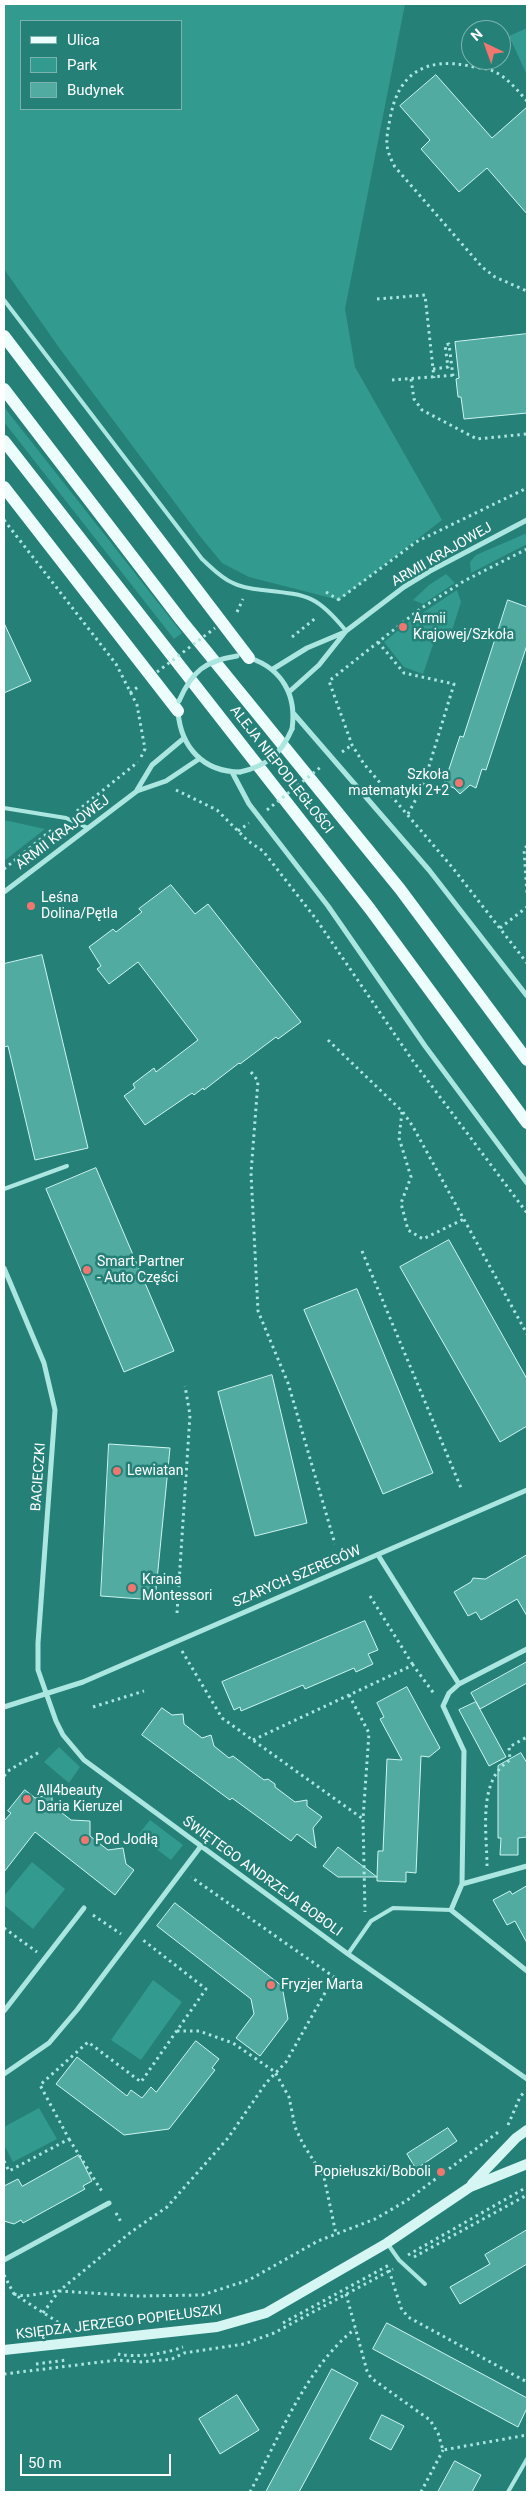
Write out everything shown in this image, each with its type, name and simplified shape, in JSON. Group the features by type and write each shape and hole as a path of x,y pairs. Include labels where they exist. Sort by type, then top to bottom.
{"main road":[{"path":"4,336 243,657"},
{"name":"ALEJA NIEPODLEGŁOŚCI","path":"4,389 181,620 400,889 527,1060"},
{"name":"ALEJA NIEPODLEGŁOŚCI","path":"4,440 370,909 527,1123"},
{"path":"4,487 179,706"}],"street":[{"name":"ARMII KRAJOWEJ","path":"290,692 319,665 346,632 398,592 430,571 527,520"},
{"name":"ARMII KRAJOWEJ","path":"273,669 307,648 346,632"},
{"path":"243,657 273,669 290,692 294,714 292,729 285,745 273,759 257,768 240,772 220,770 199,759 184,739 179,706 187,683 200,668 218,659 243,657"},
{"path":"294,714 430,870 527,996"},
{"name":"ARMII KRAJOWEJ","path":"137,791 152,765 184,739"},
{"name":"ARMII KRAJOWEJ","path":"4,892 137,791 166,781 199,759"},
{"path":"232,772 249,804 328,906 425,1046 527,1183"},
{"name":"BACIECZKI","path":"4,1268 44,1363 55,1410 38,1643 38,1670 47,1695"},
{"name":"SZARYCH SZEREGÓW","path":"47,1695 177,1642 527,1490"},
{"path":"378,1554 459,1684"},
{"path":"527,1649 459,1684 449,1693 443,1706 464,1751 462,1884 451,1910 527,1971"},
{"path":"4,1707 47,1695"},
{"name":"ŚWIĘTEGO ANDRZEJA BOBOLI","path":"47,1695 63,1735 84,1760 348,1954 527,2079"},
{"path":"4,2074 49,2043 135,1934 200,1846"},
{"path":"462,1884 527,1866"},
{"path":"4,2011 84,1908"},
{"name":"KSIĘDZA JERZEGO POPIEŁUSZKI","path":"470,2187 516,2138 527,2130"},
{"name":"KSIĘDZA JERZEGO POPIEŁUSZKI","path":"4,2350 225,2325 266,2313 387,2243 470,2187 527,2164"},
{"path":"4,2260 110,2203"}],"lane":[{"path":"4,300 202,559 233,584 307,596 328,609 346,632"},
{"path":"4,808 66,818 88,828"},
{"path":"4,1189 67,1166"},
{"path":"348,1954 371,1921 392,1908 451,1910"},
{"path":"387,2243 399,2260 426,2284"},
{"path":"508,2492 527,2459"}],"path":[{"path":"527,101 510,82 493,71 451,62 437,63 423,68 400,88 393,99 386,139 387,153 395,167 472,256 495,277 527,291"},
{"path":"377,299 425,295 434,378"},
{"path":"392,380 455,375 449,344 445,345 448,367 433,369"},
{"path":"411,379 414,399 422,410 477,439 527,434"},
{"path":"292,636 416,542 494,502 527,488"},
{"path":"4,520 116,664 137,704 145,749"},
{"path":"527,549 464,581 420,609 329,682 352,745 364,764 408,814 527,963"},
{"path":"317,588 339,600"},
{"path":"157,672 215,628"},
{"path":"378,642 404,672 454,684 423,786 408,814"},
{"path":"267,810 322,766"},
{"path":"176,790 217,810 248,841 262,851 316,919 413,1061 527,1214"},
{"path":"527,846 524,849 527,894"},
{"path":"500,928 527,907"},
{"path":"328,1040 402,1112 412,1125 527,1334"},
{"path":"251,1072 258,1081 251,1173 258,1311 288,1383 334,1544"},
{"path":"402,1112 399,1138 411,1177 401,1203 408,1230 423,1239 464,1219"},
{"path":"362,1251 461,1488"},
{"path":"177,1613 190,1415 184,1386"},
{"path":"370,1596 413,1665 443,1706"},
{"path":"177,1642 222,1718 363,1819"},
{"path":"253,1740 413,1665"},
{"path":"93,1708 144,1691"},
{"path":"349,1695 369,1733 363,1819 365,1929"},
{"path":"487,1877 487,1796 498,1767 510,1760 509,1747 527,1737"},
{"path":"4,1776 8,1771 41,1751"},
{"path":"43,2313 59,2291 131,2232 167,2207 228,2138 275,2072 286,2062 334,1978 190,1877 179,1876"},
{"path":"84,1908 130,1940"},
{"path":"4,1928 45,1958"},
{"path":"121,2222 69,2139 40,2084 88,2042 141,2082 206,1989 135,1934"},
{"path":"176,2031 199,2031 233,2043 275,2072 289,2097 295,2127 302,2144 324,2177 336,2234"},
{"path":"14,2294 24,2296 59,2291 138,2296 202,2295 249,2280 318,2241 374,2219 406,2201 507,2125"},
{"path":"4,2161 9,2171 69,2139"},
{"path":"387,2266 401,2308 408,2317 527,2382"},
{"path":"4,2275 14,2294 68,2328"},
{"path":"345,2289 367,2371 371,2378 430,2420 438,2433 443,2450 421,2492"},
{"path":"250,2492 315,2370 345,2337 356,2329"},
{"path":"443,2450 527,2435"}],"green space":[{"path":"4,4 405,4 345,309 355,367 442,520 339,600 249,577 222,563 60,349 4,269"},
{"path":"527,28 527,75 511,40 511,35"},
{"path":"4,407 182,633 174,639 4,422"},
{"path":"527,533 527,544 471,573 470,562 476,555"},
{"path":"446,574 455,583 423,604 413,600 429,585"},
{"path":"457,590 461,602 449,640 436,636 423,674 404,667 384,642 407,623"},
{"path":"4,820 45,829 4,861"},
{"path":"59,1747 80,1767 69,1783 44,1762"},
{"path":"150,1820 183,1845 171,1860 138,1835"},
{"path":"32,1862 65,1889 33,1929 4,1905 4,1896"},
{"path":"153,1980 182,2002 141,2060 111,2040"},
{"path":"39,2108 57,2139 13,2162 4,2145 4,2127"}],"building":[{"path":"436,75 492,138 527,107 527,214 487,168 459,192 421,149 430,140 400,106"},
{"path":"527,334 527,413 464,419 461,397 458,397 456,379 459,378 455,342"},
{"path":"508,600 527,607 527,645 486,770 482,769 476,788 470,785 460,794 454,788 444,784 460,736 463,737"},
{"path":"4,623 31,681 4,693"},
{"path":"171,885 195,914 208,904 301,1022 278,1039 276,1037 204,1090 203,1088 194,1095 192,1093 145,1125 124,1096 135,1088 133,1084 154,1068 156,1072 198,1040 138,962 109,984 97,969 101,966 89,947 113,929 116,932 142,912 139,909"},
{"path":"42,955 88,1148 35,1160 8,1046 4,1047 4,964"},
{"path":"96,1168 174,1351 124,1372 46,1189"},
{"path":"449,1240 527,1379 527,1426 500,1442 400,1267"},
{"path":"357,1289 433,1473 383,1494 304,1310"},
{"path":"272,1375 307,1523 255,1536 218,1392"},
{"path":"109,1444 170,1448 155,1600 101,1596"},
{"path":"527,1555 527,1616 517,1599 481,1620 476,1612 468,1616 454,1592 471,1582 473,1578 485,1579"},
{"path":"365,1621 378,1650 368,1654 373,1664 356,1672 354,1668 305,1689 303,1685 241,1711 240,1707 234,1710 222,1682"},
{"path":"527,1662 527,1683 480,1709 471,1693"},
{"path":"407,1687 440,1748 429,1757 421,1756 416,1873 406,1872 406,1882 377,1881 378,1851 383,1851 387,1759 402,1760 380,1719 384,1717 377,1703"},
{"path":"476,1702 506,1757 489,1766 459,1710"},
{"path":"162,1708 172,1715 183,1714 184,1724 202,1738 211,1735 214,1746 229,1758 233,1756 264,1780 268,1779 275,1784 275,1787 295,1802 307,1800 307,1806 322,1817 313,1828 316,1848 297,1834 291,1841 232,1798 230,1800 142,1735"},
{"path":"521,1753 527,1763 527,1837 518,1838 518,1855 500,1855 501,1838 498,1838 498,1766"},
{"path":"25,1790 35,1798 52,1794 52,1805 71,1820 90,1821 90,1836 108,1850 123,1848 126,1864 134,1870 115,1895 35,1832 4,1872 4,1821 11,1813 8,1811"},
{"path":"338,1847 377,1877 338,1877 323,1866"},
{"path":"527,1886 527,1943 515,1921 507,1925 493,1900 510,1891 512,1894"},
{"path":"175,1903 282,1986 288,2019 260,2056 236,2038 254,2014 251,1999 157,1926"},
{"path":"196,2041 219,2059 212,2068 215,2070 169,2129 124,2135 56,2084 77,2057 127,2096 131,2090 142,2098 151,2087 156,2092"},
{"path":"448,2128 457,2141 416,2169 407,2154"},
{"path":"79,2155 92,2181 83,2186 85,2189 23,2223 21,2220 14,2224 4,2221 4,2186 18,2179 22,2186"},
{"path":"527,2230 527,2264 460,2304 450,2287 490,2264 485,2255"},
{"path":"387,2323 527,2398 527,2408 518,2427 373,2349"},
{"path":"332,2369 358,2383 299,2492 266,2492"},
{"path":"237,2395 259,2430 220,2454 199,2419"},
{"path":"382,2415 404,2426 391,2450 370,2439"},
{"path":"455,2461 481,2475 472,2492 438,2492"}],"place":[{"name":"Armii Krajowej/Szkoła","path":"403,627"},
{"name":"Szkoła matematyki 2+2","path":"459,783"},
{"name":"Leśna Dolina/Pętla","path":"31,906"},
{"name":"Smart Partner - Auto Części","path":"87,1270"},
{"name":"Lewiatan","path":"117,1471"},
{"name":"Kraina Montessori","path":"132,1588"},
{"name":"All4beauty Daria Kieruzel","path":"27,1799"},
{"name":"Pod Jodłą","path":"85,1840"},
{"name":"Fryzjer Marta","path":"271,1985"},
{"name":"Popiełuszki/Boboli","path":"441,2172"}]}
